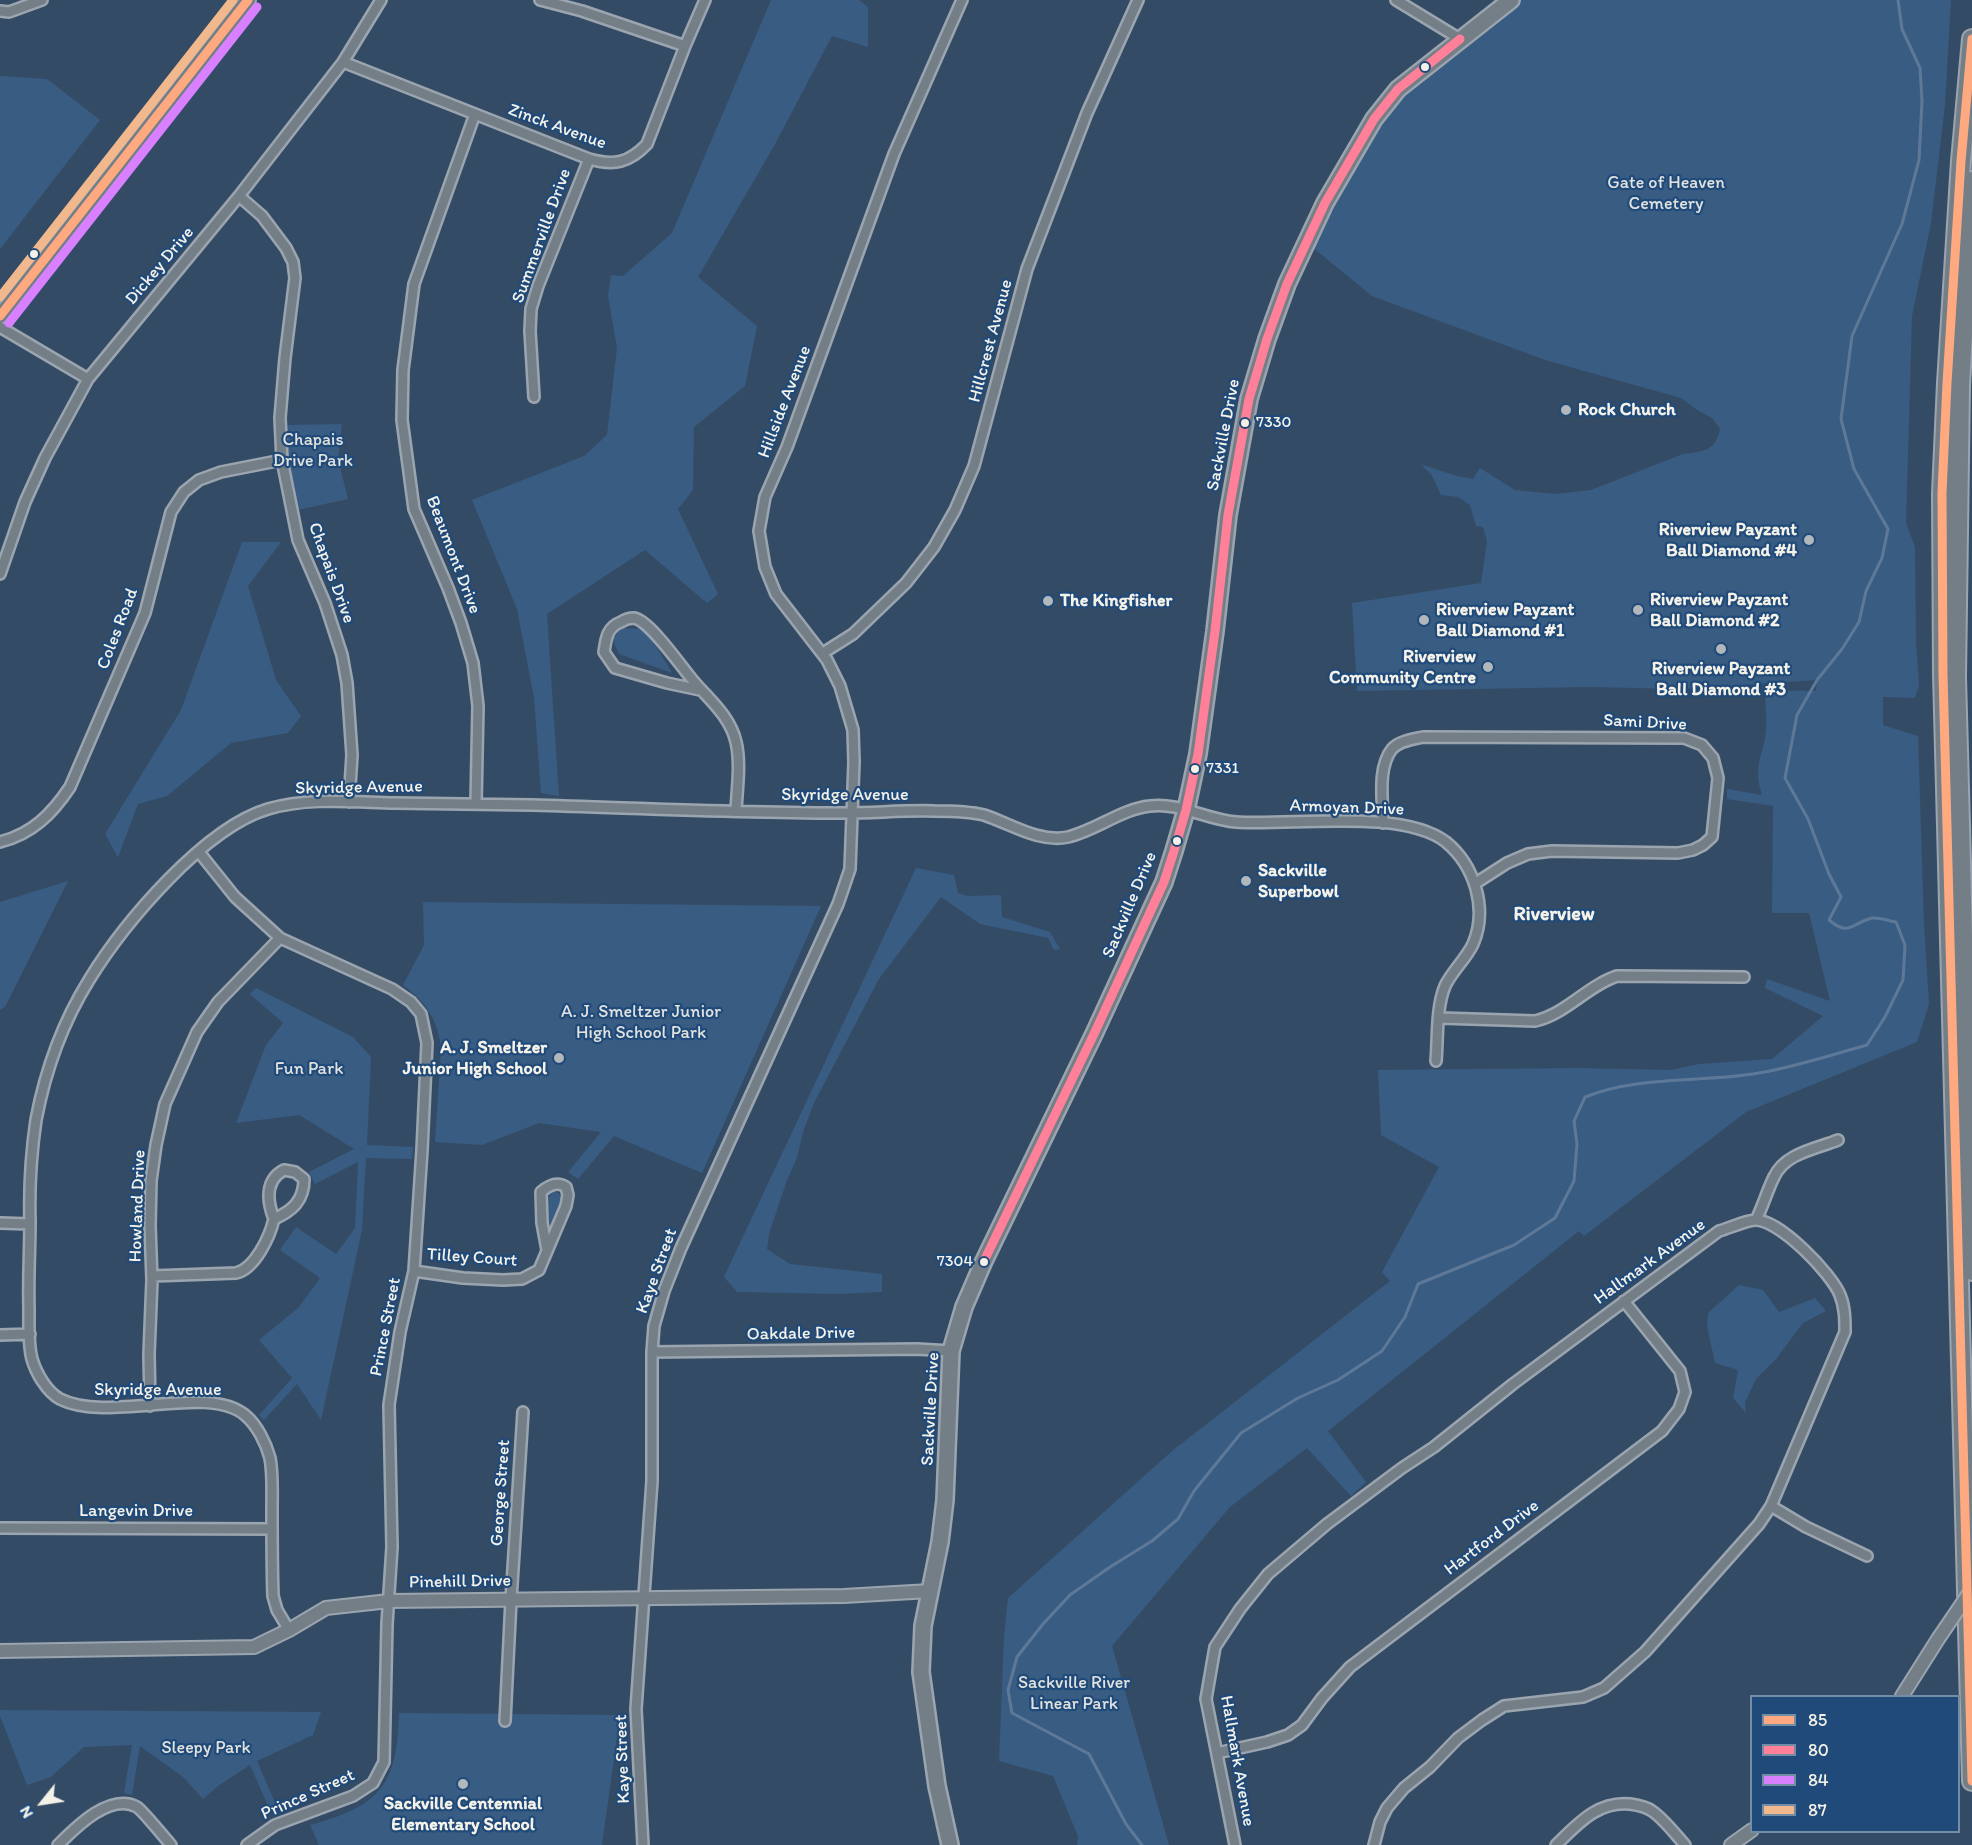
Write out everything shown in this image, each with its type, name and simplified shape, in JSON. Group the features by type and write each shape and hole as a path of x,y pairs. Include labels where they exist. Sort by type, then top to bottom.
{"highway":[{"path":"1972,39 1960,160 1942,493 1943,674 1972,1781"},
{"path":"1972,181 1960,386 1956,677 1972,1271"}],"main road":[{"path":"0,316 248,0"},
{"name":"Sackville Drive","path":"950,1845 938,1786 921,1672 923,1626 940,1542 945,1500 951,1351 964,1307 1164,882 1186,810 1198,754 1237,463 1254,379 1267,339 1306,242 1339,177 1374,119 1398,89 1511,0"}],"street":[{"path":"0,11 9,12 42,0"},
{"name":"Dickey Drive","path":"0,574 29,493 45,458 88,379 239,196 343,62 381,0"},
{"path":"540,0 582,11 685,46"},
{"name":"Zinck Avenue","path":"343,62 589,159 605,163 625,160 637,154 647,144 705,0"},
{"name":"Hillside Avenue","path":"851,813 855,762 853,730 840,686 823,653 776,594 765,567 759,531 765,496 787,447 894,154 962,0"},
{"name":"Hillcrest Avenue","path":"823,653 853,634 906,583 934,548 955,510 974,466 1027,269 1086,113 1138,0"},
{"path":"1396,0 1460,39"},
{"name":"Beaumont Drive","path":"475,114 414,284 403,370 402,420 414,509 448,588 473,663 478,706 476,803"},
{"name":"Summerville Drive","path":"534,397 531,309 589,159"},
{"name":"Chapais Drive","path":"239,196 262,216 286,248 295,278 280,418 282,460 298,540 325,603 342,655 347,683 352,755 350,802"},
{"path":"0,327 88,379"},
{"name":"Coles Road","path":"0,842 12,839 36,827 56,809 70,787 145,613 171,513 184,492 199,480 221,472 282,460"},
{"path":"700,690 615,668 604,652 607,632 618,622 632,618 639,621 653,632 700,690 714,702 728,723 736,741 736,811"},
{"name":"Sami Drive","path":"1383,823 1385,763 1393,748 1405,741 1423,737 1684,738 1702,745 1713,758 1718,778 1712,837 1703,845 1678,853 1552,851 1528,854 1506,863 1476,883"},
{"name":"Skyridge Avenue","path":"289,1630 277,1610 273,1596 272,1478 269,1455 255,1426 244,1414 231,1407 214,1404 82,1406 57,1397 47,1388 32,1358 28,1263 30,1176 37,1118 53,1058 68,1018 89,979 140,910 170,878 226,831 251,816 271,807 313,801 851,813 930,810 972,813 1034,834 1060,838 1085,831 1132,810 1148,806 1161,805 1186,810"},
{"name":"Armoyan Drive","path":"1186,810 1238,823 1404,825 1424,830 1448,844 1476,883 1479,920 1473,944 1443,991 1436,1060"},
{"name":"Kaye Street","path":"643,1845 636,1710 652,1481 654,1326 664,1291 677,1259 847,881 850,869 851,813"},
{"name":"Prince Street","path":"199,852 235,897 280,938 392,989 411,1002 421,1014 427,1043 414,1271 400,1332 389,1405 392,1536 384,1762 373,1784 353,1796 275,1825 248,1845"},
{"name":"Howland Drive","path":"150,1406 151,1181 165,1104 197,1032 212,1009 280,938"},
{"path":"1440,1018 1535,1021 1545,1019 1617,976 1744,977"},
{"path":"1374,1845 1380,1822 1387,1808 1404,1788 1430,1767 1458,1738 1482,1720 1504,1706 1583,1697 1604,1688 1645,1652 1759,1524 1771,1506 1836,1356 1845,1332 1845,1314 1840,1295 1827,1274 1786,1234 1773,1225 1756,1220 1774,1175 1783,1165 1795,1155 1838,1140"},
{"path":"152,1276 241,1272 251,1263 267,1241 274,1219 269,1203 271,1182 284,1170 295,1172 304,1179 301,1196 295,1207 274,1219"},
{"name":"Tilley Court","path":"414,1271 463,1278 522,1279 539,1270 548,1250 566,1206 568,1195 566,1187 559,1184 551,1185 541,1192 542,1223 548,1250"},
{"name":"Hallmark Avenue","path":"1234,1845 1206,1699 1215,1647 1240,1609 1268,1574 1357,1501 1434,1447 1513,1384 1719,1232 1756,1220"},
{"path":"0,1223 30,1224"},
{"name":"Hartford Drive","path":"1217,1754 1288,1735 1302,1725 1322,1698 1350,1667 1662,1431 1679,1409 1684,1392 1680,1371 1624,1301"},
{"path":"0,1335 30,1334"},
{"name":"Oakdale Drive","path":"652,1352 917,1349 951,1351"},
{"name":"George Street","path":"505,1721 523,1412"},
{"path":"1771,1506 1806,1527 1867,1556"},
{"name":"Langevin Drive","path":"0,1528 272,1528"},
{"path":"1903,1695 1972,1588"},
{"name":"Pinehill Drive","path":"0,1651 254,1647 326,1608 389,1601 844,1596 930,1591"},
{"path":"58,1845 102,1807 117,1803 136,1806 171,1845"},
{"path":"1556,1845 1584,1818 1600,1807 1618,1803 1636,1805 1652,1811 1685,1845"},
{"path":"1731,1845 1750,1831"}],"green space":[{"path":"771,0 859,0 868,7 868,47 832,36 774,146 698,277 757,326 745,386 694,427 693,490 678,509 718,594 707,603 645,550 547,614 559,796 541,793 534,698 517,609 472,500 584,456 607,435 617,348 608,296 611,275 623,276 672,233"},
{"path":"1511,0 1951,0 1945,105 1931,223 1912,316 1906,523 1915,547 1919,685 1915,698 1883,697 1883,725 1918,736 1929,1004 1917,1042 1746,1112 1584,1236 1579,1231 1328,1431 1366,1482 1351,1496 1307,1448 1230,1507 1112,1646 1169,1845 1077,1845 1078,1836 1053,1776 999,1761 1004,1637 1008,1598 1172,1451 1390,1281 1382,1272 1439,1167 1381,1135 1378,1070 1578,1068 1671,1070 1699,1064 1772,1059 1823,1016 1765,988 1767,979 1830,1001 1809,913 1772,913 1773,806 1727,799 1727,789 1762,795 1758,772 1766,732 1765,690 1816,691 1817,680 1680,689 1589,687 1357,691 1352,603 1481,583 1487,541 1483,527 1476,526 1470,505 1458,497 1441,495 1431,474 1420,464 1473,479 1480,468 1515,490 1556,494 1591,490 1683,454 1708,449 1718,436 1720,429 1712,418 1681,398 1545,360 1372,296 1306,242 1374,119"},
{"path":"0,76 47,79 100,120 0,249"},
{"name":"Chapais Drive Park","path":"342,424 338,459 348,499 297,510 287,451 287,425"},
{"path":"242,542 281,542 248,586 276,680 301,716 288,733 231,743 167,796 138,804 118,857 105,834 181,710"},
{"path":"620,628 642,629 656,646 672,673 619,654 613,640"},
{"path":"916,868 954,875 958,893 968,896 1001,895 1002,917 1050,932 1060,949 1054,950 1048,938 980,924 941,897 879,979 814,1103 769,1234 767,1249 790,1264 882,1274 882,1292 840,1294 737,1292 724,1277"},
{"path":"68,881 5,1007 0,1010 0,902"},
{"name":"A. J. Smeltzer Junior High School Park","path":"423,902 821,906 702,1173 614,1136 578,1179 568,1172 601,1132 539,1123 482,1145 435,1142 441,1048 439,1038 430,1012 403,985 424,945"},
{"name":"Fun Park","path":"256,988 353,1037 371,1057 367,1145 413,1147 412,1159 366,1158 362,1230 321,1420 297,1384 264,1420 259,1415 292,1378 259,1340 299,1307 320,1278 280,1250 296,1227 336,1254 355,1228 358,1162 315,1184 309,1172 354,1149 299,1115 236,1123 266,1045 283,1023 250,994"},
{"path":"554,1190 564,1198 554,1223 546,1228 549,1197"},
{"path":"1739,1285 1763,1290 1779,1312 1815,1298 1826,1311 1803,1323 1776,1359 1756,1379 1745,1402 1746,1413 1733,1398 1738,1370 1715,1363 1707,1326 1708,1313"},
{"name":"Sleepy Park","path":"0,1710 321,1712 313,1735 257,1761 276,1805 269,1808 250,1765 203,1799 183,1777 140,1746 132,1795 124,1793 132,1745 84,1747 51,1777 27,1785 0,1716"},
{"path":"399,1713 620,1715 602,1845 319,1845 310,1825 353,1810 380,1789 388,1776 394,1759"}],"waterway":[{"path":"1142,1845 1126,1824 1089,1754 1012,1713 1008,1690 1017,1657 1043,1624 1070,1595 1152,1541 1178,1519 1194,1491 1241,1433 1298,1398 1338,1380 1382,1351 1405,1317 1418,1284 1514,1245 1555,1218 1574,1181 1577,1144 1574,1121 1585,1097 1627,1085 1759,1073 1867,1045 1885,1017 1903,980 1905,945 1896,922 1872,918 1850,927 1841,928 1829,920 1841,897 1829,874 1808,819 1785,778 1797,715 1817,680 1842,649 1859,622 1866,591 1882,558 1888,529 1854,469 1841,419 1852,336 1902,224 1919,160 1922,101 1920,68 1902,29 1898,0"}],"transit line":[{"name":"87","path":"0,297 233,0"},
{"name":"85","path":"0,316 248,0"},
{"name":"84","path":"9,323 257,7"},
{"name":"80","path":"983,1263 1094,1034 1164,882 1174,851 1186,810 1198,754 1228,515 1249,399 1287,284 1325,203 1374,119 1398,89 1460,39"},
{"name":"85","path":"1972,39 1961,161 1942,493 1943,674 1972,1781"}],"place":[{"name":"Rock Church","path":"1566,410"},
{"name":"7330","path":"1245,423"},
{"name":"Riverview Payzant Ball Diamond #4","path":"1809,540"},
{"name":"The Kingfisher","path":"1048,601"},
{"name":"Riverview Payzant Ball Diamond #2","path":"1638,610"},
{"name":"Riverview Payzant Ball Diamond #1","path":"1424,620"},
{"name":"Riverview Payzant Ball Diamond #3","path":"1721,649"},
{"name":"Riverview Community Centre","path":"1488,667"},
{"name":"7331","path":"1195,769"},
{"name":"Sackville Superbowl","path":"1246,881"},
{"name":"A. J. Smeltzer Junior High School","path":"559,1058"},
{"name":"7304","path":"984,1262"},
{"name":"Sackville Centennial Elementary School","path":"463,1784"}],"district":[{"name":"Riverview","path":"1554,915"}],"park label":[{"name":"Gate of Heaven Cemetery","path":"1666,193"},
{"name":"Sackville River Linear Park","path":"1074,1693"}]}
